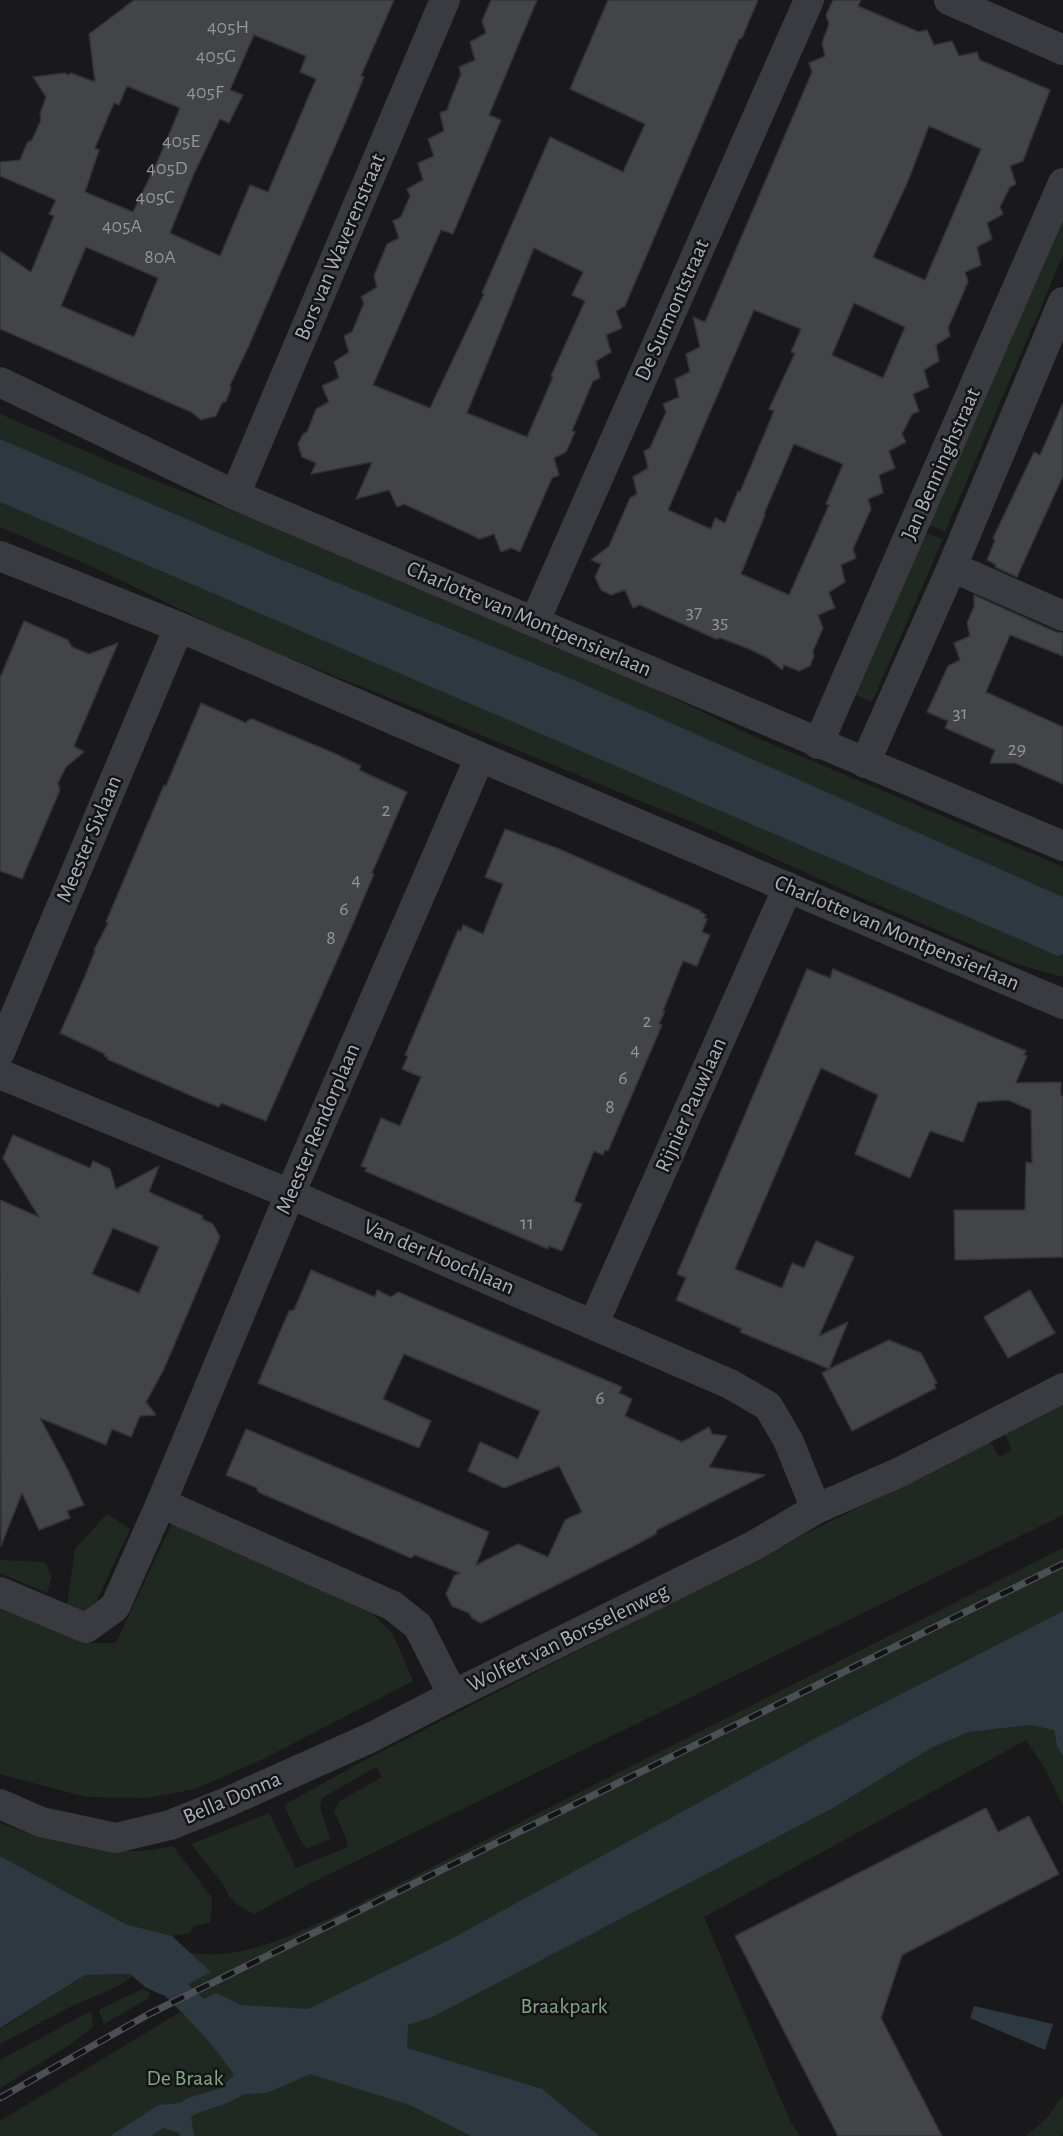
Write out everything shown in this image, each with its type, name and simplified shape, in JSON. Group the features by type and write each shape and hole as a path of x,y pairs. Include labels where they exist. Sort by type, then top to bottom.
{"street":[{"name":"Bors van Waverenstraat","path":"235,495 446,0"},
{"name":"De Surmontstraat","path":"535,621 809,0"},
{"path":"949,0 1063,50"},
{"name":"Jan Benninghstraat","path":"818,744 1063,183"},
{"path":"864,763 1056,340 1063,302"},
{"name":"Charlotte van Montpensierlaan","path":"0,382 235,495 1063,846"},
{"name":"Charlotte van Montpensierlaan","path":"0,556 179,627 1063,1004"},
{"path":"952,567 1063,616"},
{"name":"Meester Sixlaan","path":"0,1052 179,627"},
{"name":"Meester Rendorplaan","path":"161,1503 290,1194 480,757"},
{"name":"Rijnier Pauwlaan","path":"594,1323 788,887"},
{"name":"Van der Hoochlaan","path":"0,1074 594,1323 730,1384 768,1406 788,1440 816,1509"},
{"name":"Wolfert van Borsselenweg","path":"161,1503 393,1606 418,1626 453,1695 753,1546 816,1509 900,1472 1063,1388"},
{"path":"0,1592 86,1628 115,1607 161,1503"},
{"name":"Bella Donna","path":"0,1804 41,1822 116,1838 170,1825 225,1803 370,1738 453,1695"}],"green space":[{"path":"1063,206 1063,255 945,532 927,524"},
{"path":"0,414 138,474 292,534 587,657 755,737 1063,867 1063,897 572,679 280,559 0,439"},
{"path":"0,502 1028,943 1058,955 1063,954 1063,977 1017,964 862,898 716,832 246,641 93,567 0,527"},
{"path":"923,532 943,539 872,702 855,694"},
{"path":"1063,1404 1063,1515 313,1882 254,1914 238,1905 229,1896 223,1884 191,1844 269,1813 296,1868 348,1847 334,1811 340,1801 382,1777 376,1767 322,1798 320,1807 330,1839 306,1849 284,1805 369,1758 809,1532 990,1442 1000,1457 1012,1450 1005,1434"},
{"path":"107,1514 130,1529 97,1600 80,1614 67,1605 75,1549"},
{"path":"173,1521 357,1599 393,1634 413,1681 265,1758 195,1789 146,1798 86,1797 0,1774 0,1606 91,1643 116,1643"},
{"path":"1063,1548 1063,1611 829,1731 656,1900 833,1808 931,1748 969,1732 1030,1725 1054,1730 1057,1747 1063,1757 1063,1806 1044,1767 1026,1740 704,1917 790,2121 800,2136 0,2136 0,2121 182,2011 249,2006 234,2003 216,1993 204,1999 188,1984 211,1972 191,1953 230,1953 268,1944 341,1913"},
{"path":"0,1560 44,1562 52,1576 47,1593 0,1573"},
{"path":"0,1823 50,1839 88,1847 141,1851 173,1846 212,1898 210,1922 195,1926 189,1933 172,1936 125,1924 0,1856"},
{"path":"130,1974 133,1976 118,1986 68,2008 0,2044 0,2029 85,1975"},
{"path":"142,1989 151,1993 147,1999 104,2024 99,2010"},
{"path":"91,2011 93,2027 68,2046 0,2088 0,2060"},
{"path":"1063,2095 1063,2134 1061,2136 1026,2136 1047,2118"}],"shaded area":[{"path":"0,439 280,559 572,679 1063,897 1063,954 1058,956 0,502"},
{"path":"1063,1611 1063,1757 1057,1747 1054,1730 1030,1725 969,1732 931,1748 833,1808 432,2017 408,2025 407,2048 542,2089 599,2136 471,2136 410,2105 310,2074 267,2093 245,2094 195,2114 191,2117 194,2136 180,2136 179,2133 163,2128 151,2136 110,2136 159,2105 181,2103 187,2098 221,2088 234,2075 210,2043 174,2004 164,1995 145,1987 130,1974 85,1975 0,2028 0,1856 125,1924 172,1936 211,1972 188,1984 204,1999 216,1993 241,2005 308,2009 453,1938 829,1731"},
{"path":"974,2006 1053,2024 1045,2050 970,2018"}],"building":[{"path":"134,0 394,0 361,76 364,77 346,121 230,385 231,389 226,401 222,403 216,416 201,420 191,412 0,329 0,251 31,272 54,216 49,214 56,200 0,176 0,162 20,160 41,120 40,114 46,97 33,77 71,73 95,82 89,34","holes":["254,35 306,56 300,72 316,79 268,192 250,185 220,256 170,233 193,176 220,119 229,123 243,95 230,90","127,86 180,108 133,212 85,192 99,150 95,148 114,103 119,105","86,247 158,278 134,337 61,306"]},
{"path":"491,0 537,0 489,115 501,120 453,234 441,230 373,385 430,408 484,294 482,293 550,137 623,172 645,124 570,89 608,0 758,0 742,38 739,39 625,306 616,311 622,328 606,335 611,352 596,361 600,378 593,381 572,431 575,432 566,452 554,458 559,475 552,478 520,552 511,548 501,552 494,534 480,539 404,504 397,507 389,490 356,499 372,462 311,474 316,463 302,457 298,444 303,434 307,432 316,409 329,402 322,386 339,378 334,362 349,352 344,336 352,332 364,303 361,297 377,287 374,276 387,244 399,238 393,221 401,217 410,196 407,189 423,180 418,163 434,156 428,139 444,131 440,113 447,110 461,74 459,67 475,60 470,42 486,33 482,21","holes":["534,248 583,272 572,295 585,301 551,376 553,377 527,437 467,413"]},
{"path":"833,0 861,0 858,6 919,32 927,30 934,45 952,41 959,56 977,52 980,60 1050,90 1023,161 1010,166 1016,184 1010,187 1000,207 1003,214 987,223 992,239 977,247 981,265 965,272 968,282 948,328 950,336 936,345 939,361 924,370 929,387 913,394 919,411 912,414 902,434 906,442 889,451 895,468 879,475 883,493 868,499 871,509 853,549 856,558 841,565 845,582 829,592 835,608 818,615 823,628 813,651 814,656 810,666 799,671 784,665 782,670 768,658 747,648 720,638 716,639 640,605 633,608 625,590 611,595 601,590 595,577 601,564 591,560 609,546 630,498 637,494 633,477 648,468 644,451 650,448 666,412 663,404 679,397 675,379 690,372 686,354 700,347 693,317 705,322 812,72 809,63 825,56 822,43 829,24 826,15","holes":["929,126 981,149 925,280 873,257 908,181","854,303 905,327 883,378 832,355","754,310 801,329 791,352 795,353 769,409 774,411 725,523 715,518 711,529 668,510","794,444 843,464 826,504 829,505 789,595 741,574"]},
{"path":"1063,403 1063,476 1017,577 995,567 996,565 987,560 995,540 993,538 1034,452 1040,455"},
{"path":"974,595 1056,632 1063,633 1063,656 1010,635 986,692 1063,727 1063,784 1015,763 990,763 995,750 945,728 948,721 927,712 948,666 960,660 954,643 970,636 967,623 974,606"},
{"path":"24,621 68,640 72,647 89,654 118,643 74,746 84,752 66,767 58,783 60,790 22,879 0,871 0,678"},
{"path":"201,703 246,723 252,719 336,754 361,766 359,770 407,792 350,931 266,1121 221,1103 219,1107 201,1100 107,1059 105,1054 60,1033 158,799 164,785 166,786"},
{"path":"505,829 559,849 701,911 707,919 702,932 710,935 697,966 683,961 663,1011 665,1011 659,1024 662,1025 608,1151 605,1150 603,1155 594,1151 574,1201 582,1204 562,1251 549,1246 548,1249 365,1171 367,1168 361,1166 381,1118 400,1126 421,1077 402,1069 408,1056 405,1055 458,930 461,931 463,925 483,934 503,884 485,877"},
{"path":"807,969 830,978 833,969 1026,1051 1024,1055 1027,1056 1016,1083 1061,1082 1061,1096 1063,1096 1063,1257 955,1260 954,1210 1025,1210 1026,1162 1032,1163 1031,1110 1008,1100 978,1102 963,1142 930,1131 910,1178 855,1154 878,1095 821,1068 735,1269 782,1288 792,1263 804,1268 816,1241 854,1257 819,1336 848,1322 829,1369 740,1332 742,1329 676,1300 686,1278 677,1274"},
{"path":"13,1135 90,1168 93,1161 110,1169 116,1189 159,1166 149,1192 203,1216 202,1219 213,1224 220,1237 164,1369 146,1402 156,1415 140,1416 131,1437 112,1429 106,1445 40,1418 84,1505 67,1511 70,1518 39,1530 22,1493 1,1546 0,1200 39,1217 3,1158","holes":["113,1228 159,1247 139,1293 92,1274"]},
{"path":"311,1270 375,1297 377,1290 391,1297 398,1292 622,1387 619,1393 632,1399 625,1416 682,1442 709,1427 712,1434 727,1436 709,1467 765,1475 657,1530 656,1534 628,1549 481,1623 472,1618 469,1613 452,1606 446,1594 454,1576 460,1573 415,1555 411,1558 258,1492 257,1488 226,1475 246,1429 489,1532 476,1565 518,1544 548,1557 565,1520 582,1512 559,1466 504,1488 468,1471 480,1442 518,1459 540,1411 404,1354 383,1399 431,1421 419,1448 258,1383 289,1311 294,1310"},
{"path":"1030,1290 1055,1333 1008,1358 984,1317"},
{"path":"889,1340 921,1353 937,1383 934,1384 936,1388 852,1431 822,1373"},
{"path":"986,1808 998,1832 1029,1816 1059,1874 902,1955 881,2018 942,2136 838,2136 735,1936"}],"railway":[{"path":"0,2098 149,2014 1063,1564"}],"park label":[{"name":"Braakpark","path":"564,2006"},
{"name":"De Braak","path":"185,2078"}]}
